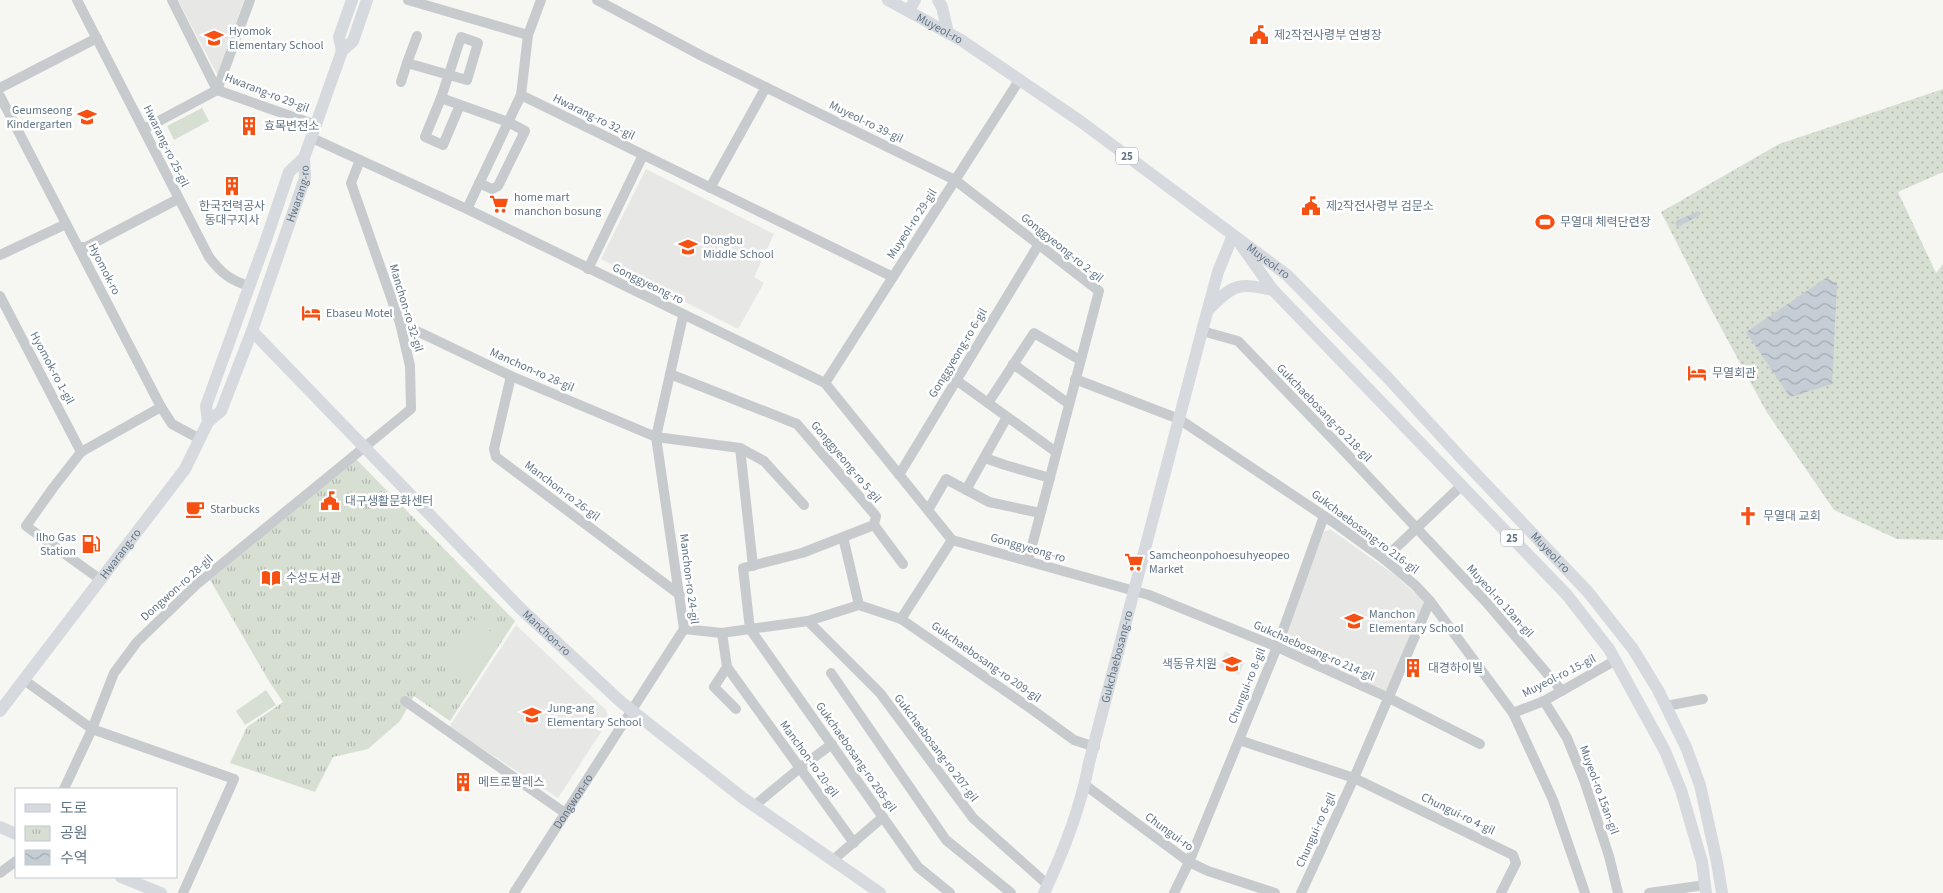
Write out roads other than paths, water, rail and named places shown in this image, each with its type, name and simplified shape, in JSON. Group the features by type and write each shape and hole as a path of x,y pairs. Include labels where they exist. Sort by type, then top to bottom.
{"main road":[{"name":"Hwarang-ro","path":"342,51 339,37 352,0"},
{"name":"Hwarang-ro","path":"0,711 186,469 208,422 221,410 252,331 305,178 304,158 342,51 353,41 367,0"},
{"name":"Muyeol-ro","path":"888,0 912,6 948,33 1080,120 1287,275 1346,334 1588,592 1633,649 1666,706 1686,747 1700,785 1722,893"},
{"path":"938,0 942,7 948,33"},
{"name":"Hwarang-ro","path":"208,422 206,406 289,172 304,158"},
{"name":"Muyeol-ro","path":"1233,235 1274,290 1567,595 1616,660 1664,751 1681,790 1702,862 1706,889"},
{"name":"Gukchaebosang-ro","path":"1046,889 1085,785 1089,762 1095,746 1202,331 1218,272 1233,235"},
{"path":"1208,311 1222,296 1233,288 1244,286 1274,290"},
{"name":"Manchon-ro","path":"252,331 363,448 520,608 621,702 754,806 880,893"},
{"path":"1644,712 1666,706"},
{"path":"0,827 15,834"},
{"path":"124,878 161,893"}],"street":[{"name":"Hwarang-ro 25-gil","path":"77,0 199,240 217,268 232,281 249,286"},
{"name":"Hwarang-ro 29-gil","path":"172,0 217,90 316,125"},
{"path":"144,129 217,90 250,0"},
{"path":"408,0 528,35"},
{"path":"467,209 521,95 528,35 540,0"},
{"name":"Muyeol-ro 39-gil","path":"597,0 766,87 955,180"},
{"path":"401,82 417,36"},
{"path":"0,88 97,38"},
{"path":"407,63 448,74 441,98 425,137 443,145 460,105"},
{"name":"Muyeol-ro 29-gil","path":"825,383 1020,79"},
{"path":"710,188 766,87"},
{"name":"Hwarang-ro 32-gil","path":"521,95 893,277"},
{"name":"Hyomok-ro","path":"0,96 161,407 172,424 200,439"},
{"path":"441,98 508,122 525,131 498,186 492,189 479,183"},
{"name":"Gonggyeong-ro","path":"312,138 467,209 683,316 825,383 952,540 1134,590"},
{"path":"588,269 643,155"},
{"name":"Manchon-ro 32-gil","path":"360,160 351,183 400,323 410,366 411,409 363,448"},
{"name":"Gonggyeong-ro 2-gil","path":"955,180 1099,291 1028,561"},
{"path":"79,247 86,247 178,199"},
{"path":"0,255 66,224"},
{"name":"Gonggyeong-ro 6-gil","path":"899,474 1039,244"},
{"name":"Hyomok-ro 1-gil","path":"0,296 81,452"},
{"name":"Manchon-ro 24-gil","path":"631,709 684,629 656,437 683,316"},
{"name":"Manchon-ro 28-gil","path":"400,323 511,376 656,437"},
{"name":"Gukchaebosang-ro 218-gil","path":"1202,331 1238,341 1418,529"},
{"path":"988,403 1034,333 1080,360"},
{"path":"1013,364 1069,404"},
{"name":"Gonggyeong-ro 5-gil","path":"670,374 797,424 876,516 874,525 903,564"},
{"name":"Manchon-ro 26-gil","path":"511,376 494,449 496,457 680,595"},
{"path":"1076,379 1179,419"},
{"path":"956,380 1056,452"},
{"path":"101,580 26,526 81,452 161,407"},
{"path":"966,490 986,458 1007,417"},
{"name":"Gukchaebosang-ro 216-gil","path":"1179,419 1324,516 1384,559 1430,600 1512,713 1554,800 1585,893"},
{"path":"656,437 740,448 764,461 804,505"},
{"name":"Dongwon-ro 28-gil","path":"64,788 92,729 114,673 137,642 196,585 363,448"},
{"path":"740,448 753,566"},
{"path":"986,458 1005,466 1050,478"},
{"path":"928,510 946,480 989,502 1040,513"},
{"path":"1384,559 1418,529 1462,485"},
{"name":"Chungui-ro 8-gil","path":"1174,893 1189,862 1277,647 1324,516"},
{"path":"750,629 743,568 802,553 874,525"},
{"name":"Muyeol-ro 19an-gil","path":"1418,529 1486,602 1562,691"},
{"path":"684,629 722,633 808,622 859,605 844,537"},
{"path":"901,619 952,540"},
{"name":"Gukchaebosang-ro 214-gil","path":"1134,590 1277,647 1388,698 1480,744"},
{"name":"Chungui-ro 6-gil","path":"1301,893 1354,778 1430,600"},
{"name":"Gukchaebosang-ro 209-gil","path":"859,605 901,619 1074,740 1095,746"},
{"name":"Gukchaebosang-ro 207-gil","path":"808,622 880,693 973,818 1046,889"},
{"name":"Gukchaebosang-ro 205-gil","path":"750,629 918,866 950,893"},
{"name":"Manchon-ro 20-gil","path":"722,633 727,667 854,843"},
{"name":"Muyeol-ro 15-gil","path":"1512,713 1544,701 1616,660"},
{"path":"727,667 714,687 736,709"},
{"path":"831,673 946,840 1011,893"},
{"path":"24,680 92,729 234,779 183,893"},
{"path":"1666,706 1703,699"},
{"path":"405,701 565,813"},
{"name":"Muyeol-ro 15an-gil","path":"1544,701 1567,738 1584,780 1609,856 1618,893"},
{"name":"Dongwon-ro","path":"514,893 631,709"},
{"path":"1239,740 1354,778"},
{"path":"754,806 800,767 832,744"},
{"name":"Chungui-ro 4-gil","path":"1354,778 1513,855 1516,863 1500,893"},
{"name":"Chungui-ro","path":"1085,785 1189,862 1275,893"},
{"path":"833,860 884,817"},
{"path":"0,873 15,862"},
{"path":"1649,893 1706,889"}],"water":[{"path":"1698,211 1701,213 1700,215 1678,227 1675,224 1677,221"},
{"path":"1826,278 1837,283 1832,384 1790,397 1746,332"}],"place":[{"name":"제2작전사령부 연병장","path":"1259,35"},
{"name":"Hyomok Elementary School","path":"214,38"},
{"name":"Geumseong Kindergarten","path":"87,117"},
{"name":"효목변전소","path":"249,126"},
{"name":"한국전력공사 동대구지사","path":"232,186"},
{"name":"home mart manchon bosung","path":"499,204"},
{"name":"제2작전사령부 검문소","path":"1311,206"},
{"name":"무열대 체력단련장","path":"1545,222"},
{"name":"Dongbu Middle School","path":"688,247"},
{"name":"Ebaseu Motel","path":"311,313"},
{"name":"무열회관","path":"1697,373"},
{"name":"대구생활문화센터","path":"330,501"},
{"name":"Starbucks","path":"195,509"},
{"name":"무열대 교회","path":"1748,516"},
{"name":"Ilho Gas Station","path":"91,544"},
{"name":"Samcheonpohoesuhyeopeo Market","path":"1134,562"},
{"name":"수성도서관","path":"271,578"},
{"name":"Manchon Elementary School","path":"1354,621"},
{"name":"색동유치원","path":"1232,664"},
{"name":"대경하이빌","path":"1413,668"},
{"name":"Jung-ang Elementary School","path":"532,715"},
{"name":"메트로팔레스","path":"463,782"}]}
